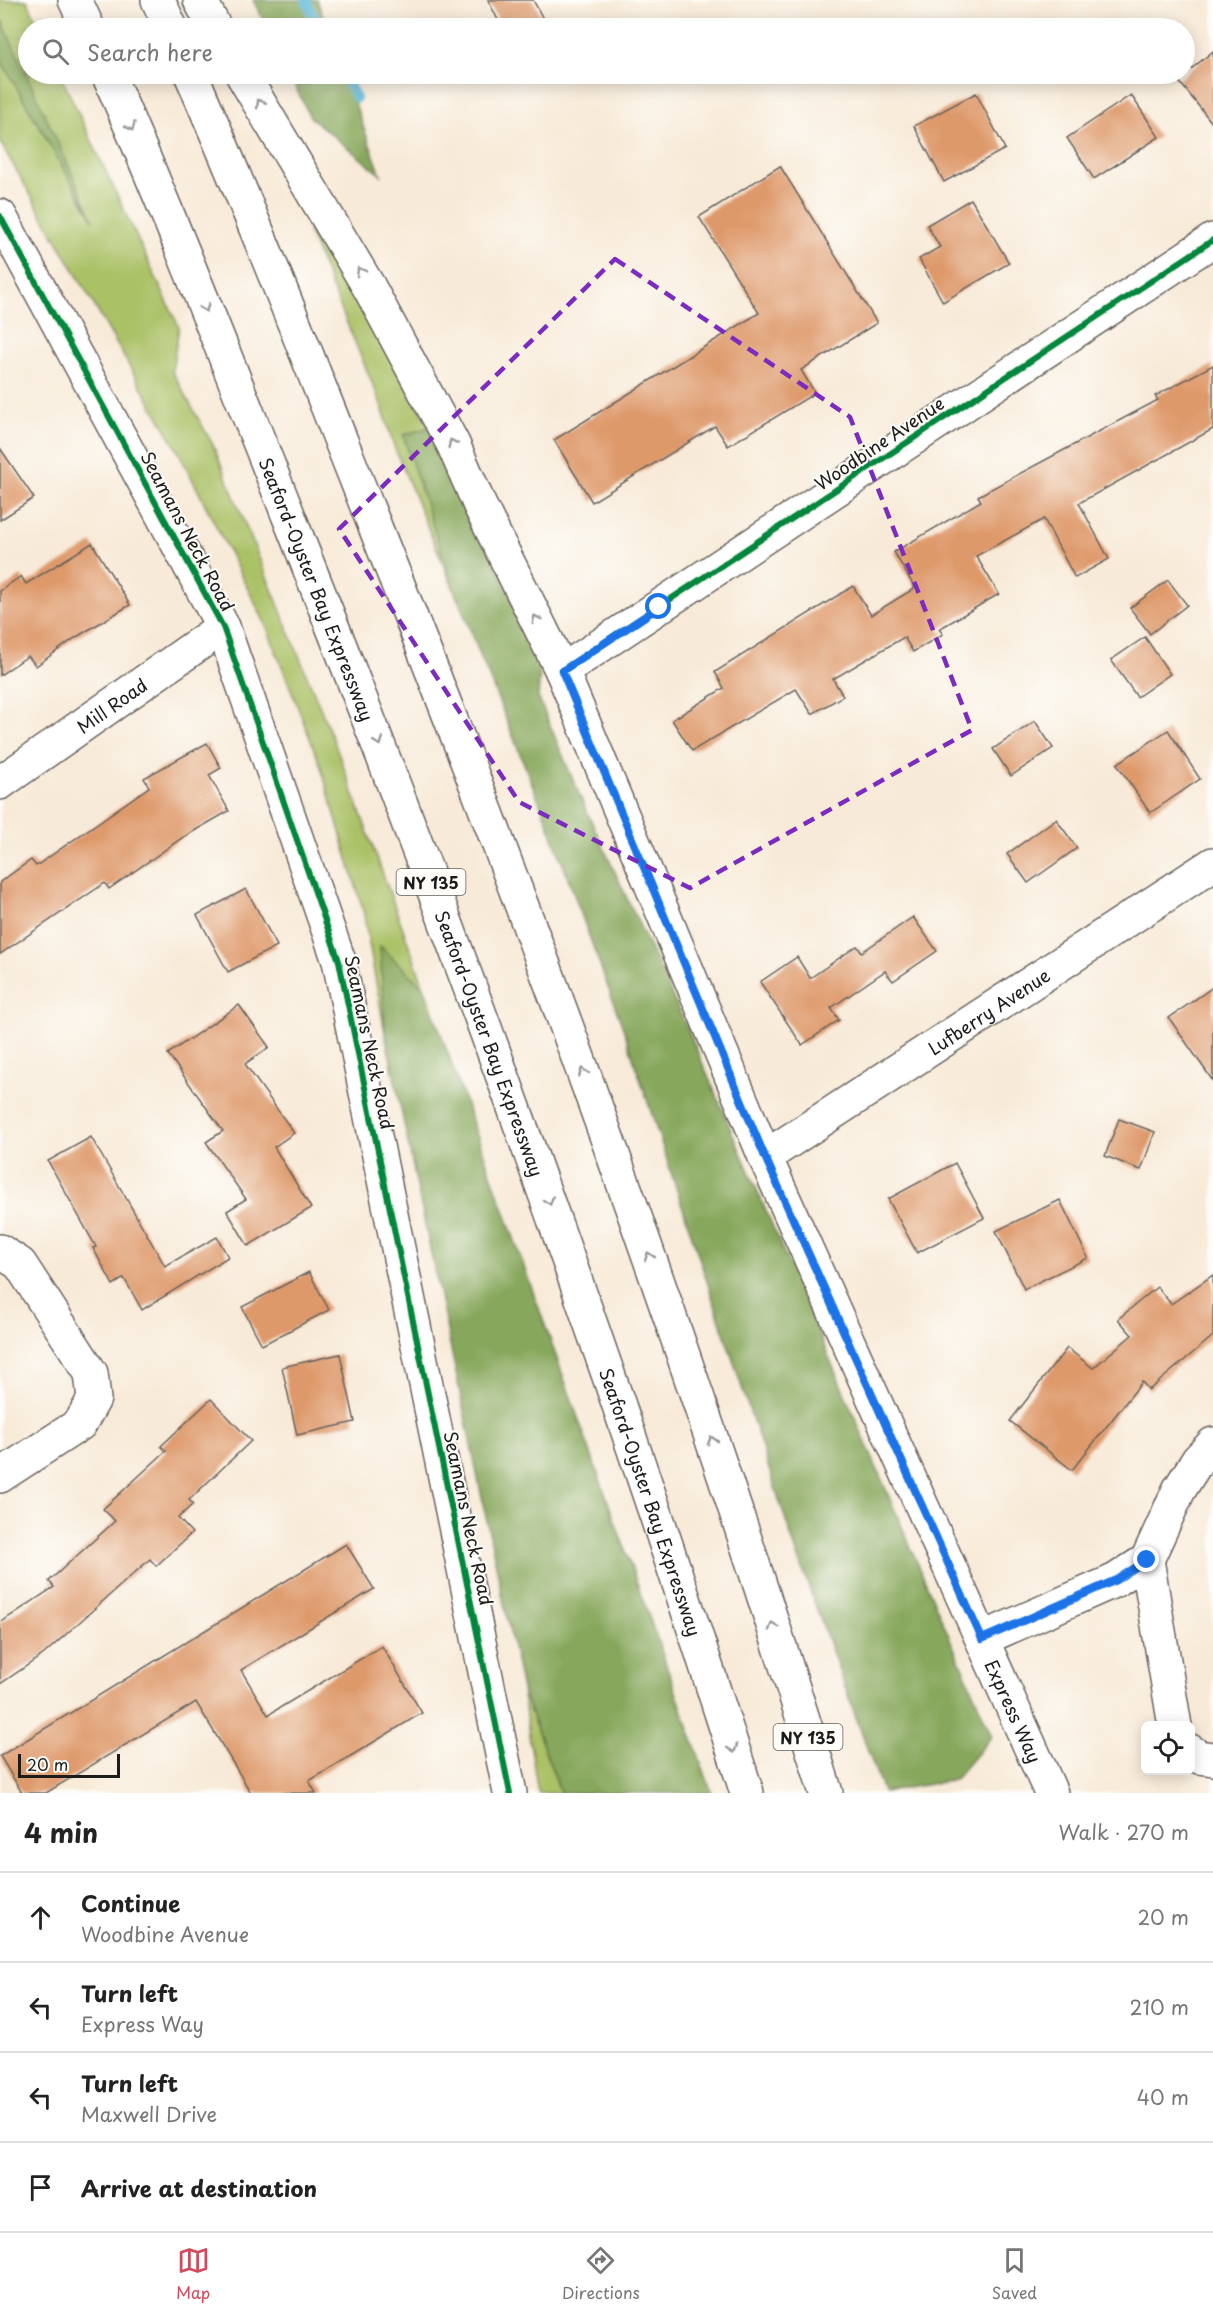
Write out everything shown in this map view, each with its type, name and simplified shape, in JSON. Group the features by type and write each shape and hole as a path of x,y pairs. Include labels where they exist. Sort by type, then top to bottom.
{"main road":[{"path":"75,0 83,18"},
{"path":"159,0 167,18"},
{"path":"200,0 210,18"},
{"name":"Seaford-Oyster Bay Expressway","path":"112,84 357,685 460,960 566,1250 639,1462 747,1793"},
{"name":"NY 135","path":"195,84 432,668 532,933 642,1235 712,1438 825,1793"},
{"name":"Express Way","path":"248,84 378,303 453,444 480,506 562,671 765,1157 1051,1793"},
{"name":"Seamans Neck Road","path":"0,216 223,627 339,961 510,1793"},
{"name":"Woodbine Avenue","path":"562,671 1213,240"},
{"name":"Mill Road","path":"0,783 223,627"},
{"name":"Lufberry Avenue","path":"765,1157 1213,864"},
{"path":"0,1251 20,1264 92,1373 94,1399 80,1424 0,1476"},
{"path":"982,1639 1116,1580 1147,1560 1179,1490 1198,1460 1213,1444"},
{"path":"1147,1560 1174,1721"},
{"path":"1195,1754 1199,1757 1213,1759"}],"highlighted area":[{"path":"615,259 850,417 972,730 690,888 519,802 339,529"}],"green space":[{"path":"0,0 27,0 35,18 18,18 18,84 65,84 179,327 172,371 213,445 337,749 425,989 381,947 385,1033 363,910 320,764 265,623 176,447 0,142"},
{"path":"253,0 317,0 323,18 262,18"},
{"path":"0,17 18,56 18,84 31,84 94,221 0,59"},
{"path":"294,84 348,84 381,175 310,117"},
{"path":"312,213 430,427 404,435 454,590 395,449 381,404 309,233"},
{"path":"430,427 541,660 538,697 583,803 689,1032 992,1736 954,1780 883,1792 798,1557 627,1039 547,821 454,590 403,435"},
{"path":"380,946 425,989 712,1793 561,1793 522,1690 385,1033"},
{"path":"522,1690 561,1793 538,1793"}],"building":[{"path":"488,0 533,0 543,18 497,18"},
{"path":"1213,51 1213,124 1181,84 1195,84 1195,66"},
{"path":"976,93 1005,149 944,182 914,126"},
{"path":"1131,95 1159,137 1094,179 1067,138"},
{"path":"780,166 877,323 801,370 815,393 728,446 715,426 592,502 554,440 759,313 699,217"},
{"path":"971,199 1009,263 943,302 919,259 940,247 927,225"},
{"path":"1213,365 1213,429 1079,503 1109,559 1075,578 1044,519 976,556 999,594 939,629 943,634 913,652 904,637 833,679 843,696 812,714 796,689 692,751 672,720 724,688 715,672 853,586 871,615 915,588 894,552 981,501 978,496 1158,400 1155,396"},
{"path":"0,448 34,498 0,520"},
{"path":"92,543 130,605 75,638 36,666 28,656 0,675 0,591 21,576 26,584"},
{"path":"1168,580 1187,605 1150,634 1130,608"},
{"path":"1145,637 1170,674 1137,697 1111,660"},
{"path":"1035,721 1053,748 1011,776 993,749"},
{"path":"1168,730 1200,779 1150,813 1117,764"},
{"path":"207,743 221,768 209,775 229,811 182,838 109,889 105,883 0,954 0,882 31,860 36,866 149,787 144,778"},
{"path":"1056,819 1077,848 1028,883 1007,854"},
{"path":"246,889 277,946 228,972 197,915"},
{"path":"913,917 937,951 893,981 885,971 831,1008 839,1020 802,1045 760,982 797,957 810,978 857,946 862,952"},
{"path":"1213,987 1213,1081 1169,1018"},
{"path":"239,1005 269,1047 245,1064 294,1133 274,1147 311,1208 248,1246 227,1211 246,1199 206,1142 223,1131 168,1054"},
{"path":"1119,1119 1155,1132 1141,1170 1105,1156"},
{"path":"91,1137 165,1266 217,1237 228,1257 142,1310 124,1278 113,1285 93,1248 96,1247 48,1161"},
{"path":"955,1163 984,1218 917,1253 888,1199"},
{"path":"1060,1200 1088,1258 1024,1289 996,1231"},
{"path":"309,1272 329,1310 262,1345 242,1307"},
{"path":"1213,1275 1213,1336 1149,1390 1142,1382 1072,1470 1010,1421 1067,1348 1093,1368 1132,1335 1118,1319 1157,1287 1171,1304"},
{"path":"340,1354 355,1422 297,1435 282,1367"},
{"path":"211,1399 251,1441 189,1500 193,1504 178,1518 192,1533 156,1566 150,1559 44,1654 0,1684 0,1623 54,1587 49,1581 115,1521 103,1509 166,1451 161,1446"},
{"path":"346,1544 374,1589 241,1670 268,1715 382,1646 422,1713 309,1781 316,1793 251,1793 196,1702 46,1793 22,1793 0,1756"}],"waterway":[{"path":"306,0 314,18"},
{"path":"348,84 356,98"}],"cycle path":[{"path":"0,216 223,627 339,961 510,1793"},
{"path":"562,671 1213,240"}],"route":[{"path":"659,607 562,671 765,1157 982,1639 1116,1580 1147,1560"}]}
